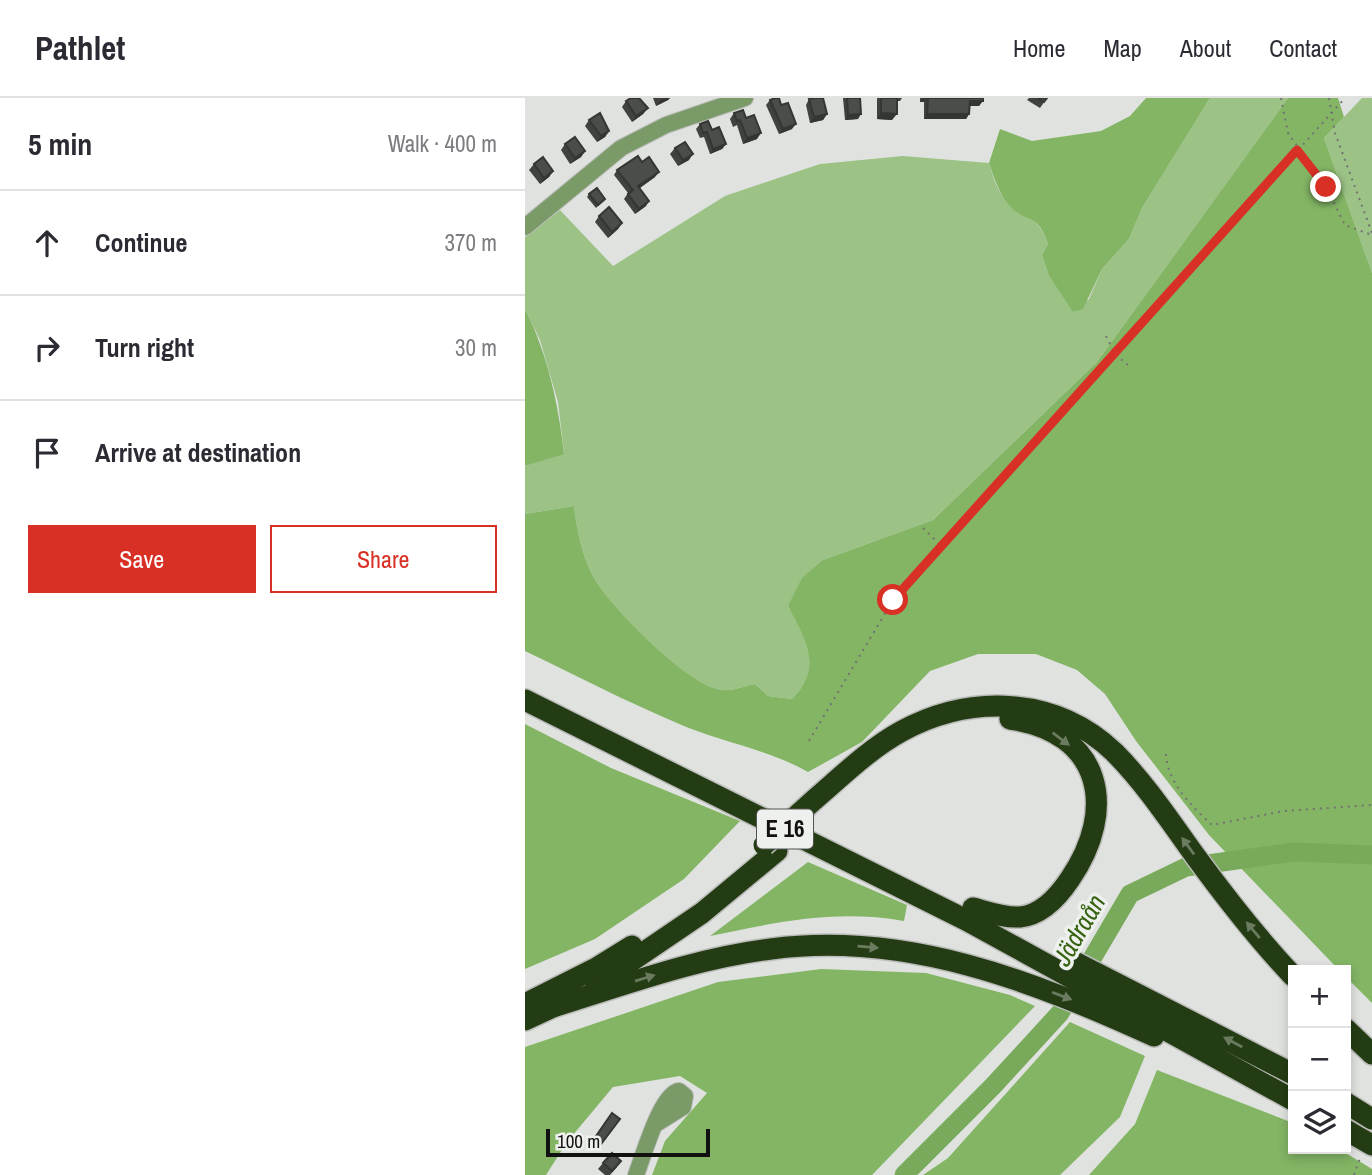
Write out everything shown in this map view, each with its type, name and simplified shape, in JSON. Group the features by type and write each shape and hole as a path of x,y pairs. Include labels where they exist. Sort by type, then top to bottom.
{"highway":[{"name":"E 16","path":"525,687 973,908 1107,996 1288,1096"},
{"name":"E 16","path":"525,700 1049,957"},
{"path":"525,1020 614,975 702,913 821,804 877,748 926,719 973,707 1011,706 1056,716 1089,732 1131,770 1214,882 1288,970"},
{"path":"821,804 906,745 956,724 1011,719 1032,723 1062,738 1076,751 1092,778 1098,813 1088,849 1065,887 1049,904 1033,914 999,916 973,908"},
{"path":"525,1004 598,967 648,936 771,848"},
{"path":"556,1006 687,966 771,949 811,945 901,950 968,964 1028,984 1107,996"},
{"name":"E 16","path":"1107,996 1288,1072"},
{"path":"1351,1034 1372,1054"},
{"path":"1351,1106 1372,1119"},
{"path":"1351,1134 1367,1150"}],"street":[{"path":"525,227 621,148 666,125 745,98"},
{"path":"636,1175 656,1124"}],"path":[{"path":"1281,98 1288,133 1297,150 1326,187 1345,225 1372,235"},
{"path":"1329,98 1335,133 1372,235"},
{"path":"809,741 876,624 940,545 1116,355 1345,98"},
{"path":"1106,336 1116,355 1128,365"},
{"path":"923,528 940,545"},
{"path":"1166,754 1166,767 1176,784 1198,813 1212,825 1284,811 1372,805"},
{"path":"1354,1175 1367,1150"}],"green space":[{"path":"1146,98 1210,98 1142,208 1129,239 1102,269 1083,309 1073,312 1049,276 1042,255 1048,244 1040,226 1009,205 995,180 989,163 1000,129 1032,141 1101,131 1130,116"},
{"path":"1210,98 1288,98 1097,362 933,520 823,560 788,606 806,641 810,664 802,687 792,699 768,696 755,684 723,690 708,686 690,676 650,642 600,587 582,549 574,506 525,514 525,466 564,453 558,402 540,340 525,309 525,237 560,210 613,266 725,196 820,164 903,156 989,163 1002,195 1034,221 1044,234 1048,244 1042,255 1049,276 1074,312 1089,299 1102,269 1129,239 1142,208"},
{"path":"1288,98 1338,98 1344,117 1324,138 1372,273 1372,1003 1351,982 1351,965 1334,965 1209,835 1136,741 1105,694 1077,670 1036,654 978,654 930,671 862,742 808,772 777,757 677,723 525,651 525,514 574,506 585,557 600,587 631,623 671,661 708,686 727,690 755,684 768,696 792,699 802,687 809,664 805,641 788,606 802,578 823,560 933,520 1097,362"},
{"path":"1362,98 1372,98 1372,273 1324,138"},
{"path":"525,309 551,380 564,454 525,466"},
{"path":"525,724 611,768 740,821 684,879 595,939 525,969"},
{"path":"808,862 907,905 904,921 854,916 830,917 783,922 710,936"},
{"path":"821,969 926,973 1010,995 1035,1006 872,1175 652,1175 665,1141 707,1093 680,1076 613,1087 567,1142 546,1175 525,1175 525,1047 718,982"},
{"path":"1070,1022 1145,1056 1120,1117 1060,1175 923,1175 948,1158"},
{"path":"1157,1070 1288,1121 1288,1154 1347,1154 1372,1169 1372,1175 1089,1175 1135,1124"}],"building":[{"path":"639,98 648,108 636,116 626,101"},
{"path":"779,98 781,105 788,103 796,124 783,129 770,100"},
{"path":"823,98 827,114 814,117 809,99"},
{"path":"847,98 860,98 861,114 848,115"},
{"path":"881,98 897,98 897,114 881,113"},
{"path":"928,98 983,98 983,101 970,101 969,114 927,114"},
{"path":"743,110 746,118 754,115 761,133 747,138 734,113"},
{"path":"600,113 609,131 601,136 589,120"},
{"path":"708,121 712,130 719,127 726,144 713,149 707,132 703,133 700,124"},
{"path":"575,137 585,151 575,158 565,144"},
{"path":"685,142 693,154 683,160 675,148"},
{"path":"638,156 642,162 649,157 659,172 638,186 649,201 639,209 628,194 633,190 617,170"},
{"path":"543,157 553,171 544,178 534,164"},
{"path":"597,188 605,199 598,205 589,194"},
{"path":"609,207 622,223 612,232 599,216"},
{"path":"612,1113 620,1119 601,1144 594,1139"},
{"path":"612,1153 621,1161 612,1171 603,1163"}],"waterway":[{"name":"Jädraån","path":"904,1175 993,1086 1060,1013 1130,894 1186,867 1294,852 1372,855"}],"route":[{"path":"893,600 940,545 1116,355 1297,150 1326,187"}]}
